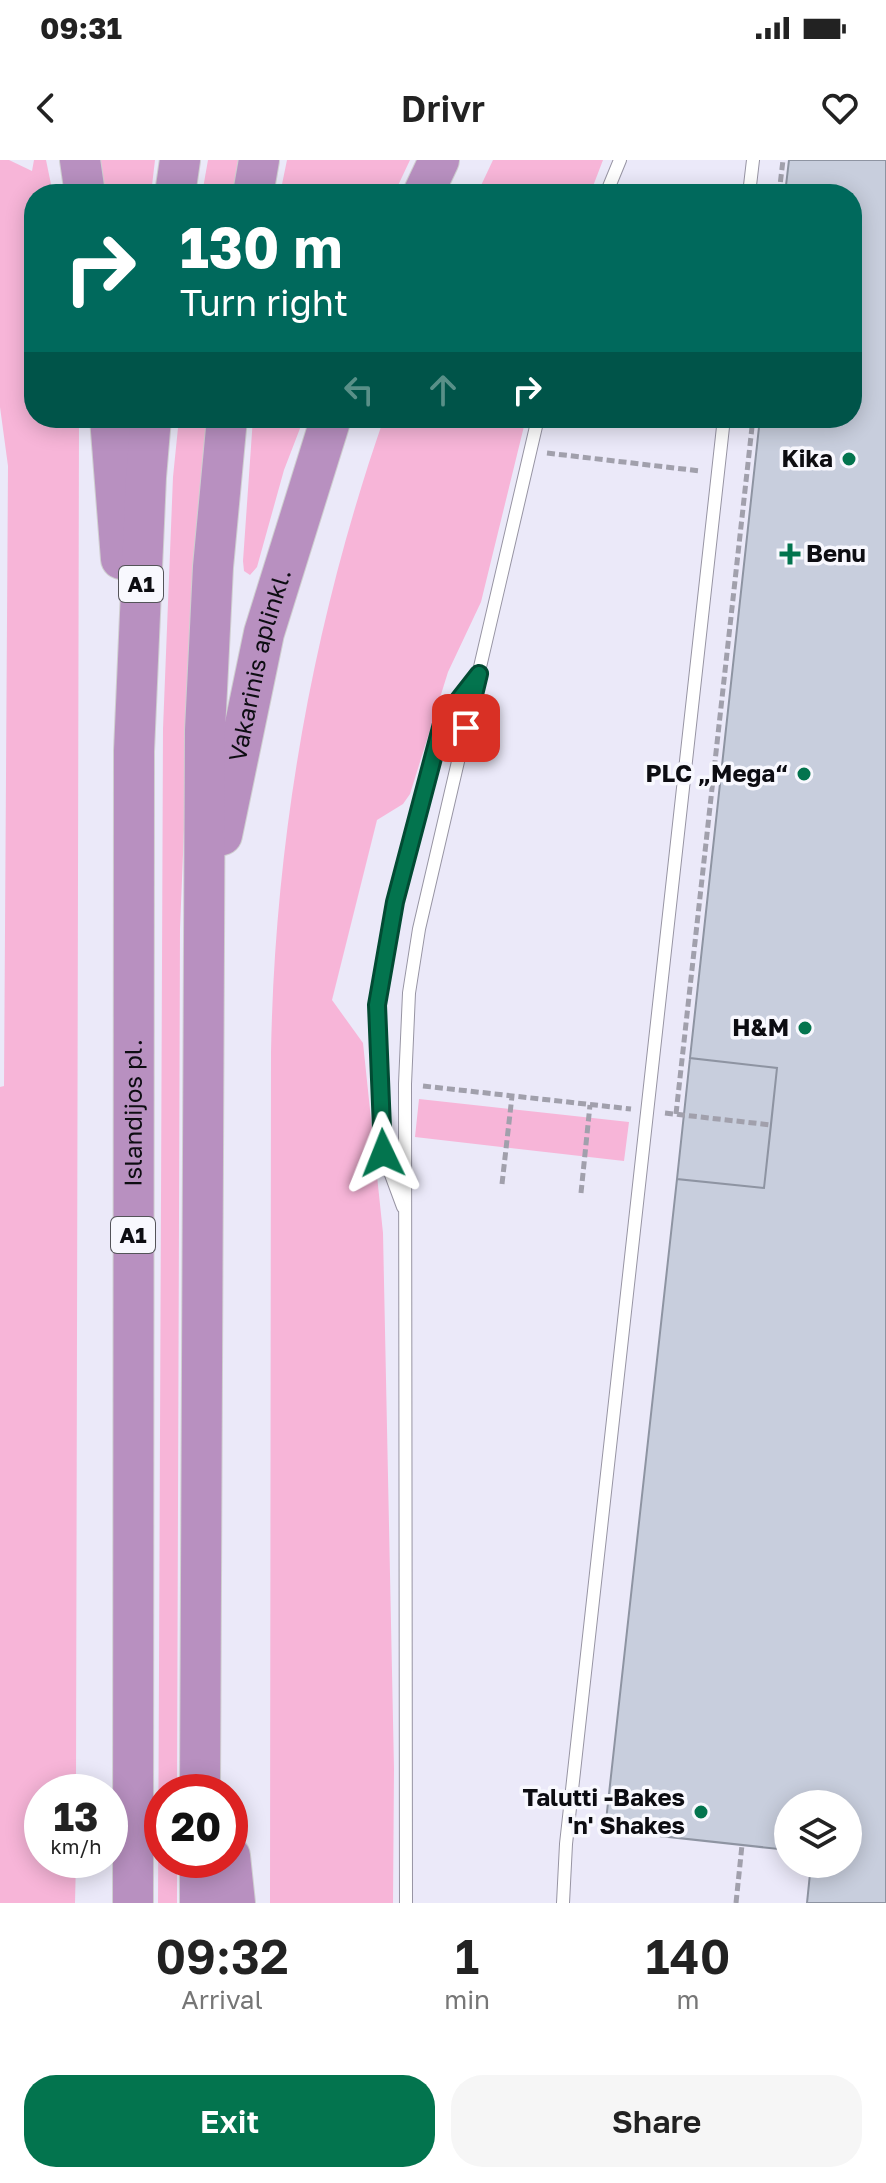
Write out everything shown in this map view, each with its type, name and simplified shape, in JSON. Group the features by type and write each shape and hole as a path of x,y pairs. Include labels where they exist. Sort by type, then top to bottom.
{"highway":[{"path":"80,160 84,184"},
{"path":"176,184 180,160"},
{"path":"255,184 259,160"},
{"path":"428,184 439,160"},
{"path":"111,428 134,751"},
{"name":"Islandijos pl.","path":"133,1903 134,751 150,428"},
{"path":"200,1774 205,730 213,567 226,428"},
{"name":"Vakarinis aplinkl.","path":"205,917 264,633 328,428"},
{"path":"200,1662 217,1774"},
{"path":"111,1903 133,1718"},
{"path":"200,1878 200,1903"},
{"path":"232,1878 235,1903"}],"lane":[{"path":"610,184 620,160"},
{"path":"750,184 753,160"},
{"path":"406,1903 405,1084 409,993 419,929 536,428"},
{"path":"563,1903 566,1844 723,428"},
{"path":"406,1214 383,1153 377,1005 395,902 443,720 479,674"}],"path":[{"path":"780,184 783,160"},
{"path":"676,1114 752,428"},
{"path":"531,451 718,473 753,490"},
{"path":"405,1084 771,1125"},
{"path":"502,1184 512,1096"},
{"path":"581,1193 590,1105"},
{"path":"737,1902 742,1845"}],"shaded area":[{"path":"0,160 9,160 32,171 34,160 46,160 51,184 24,184 24,428 79,428 76,1774 24,1774 24,1878 76,1878 75,1903 0,1903 0,1087 4,1086 8,466 0,407"},
{"path":"97,160 155,160 152,184 102,184"},
{"path":"208,160 245,160 241,184 204,184"},
{"path":"287,160 410,160 399,184 282,184"},
{"path":"493,160 603,160 594,184 482,184"},
{"path":"178,428 210,428 191,655 180,929 177,1774 159,1774 163,729 173,477"},
{"path":"252,428 300,428 284,470 257,567 250,575 244,571"},
{"path":"381,428 524,428 481,602 448,672 410,794 403,804 377,820 332,1000 363,1043 383,1233 394,1769 393,1903 270,1903 271,1052 274,971 280,890 302,730 318,651 359,495"},
{"path":"419,1099 629,1122 624,1161 415,1137"},
{"path":"158,1878 177,1878 177,1903 158,1903"}],"building":[{"name":"PLC „Mega“","path":"789,160 886,160 886,1903 807,1903 810,1878 862,1878 862,1790 774,1790 774,1848 605,1830 677,1179 764,1188 771,1125 777,1068 690,1058 759,428 862,428 862,184 786,184"},
{"path":"690,1058 777,1068 764,1188 677,1179"}],"place":[{"name":"Kika","path":"849,459"},
{"name":"Benu","path":"790,554"},
{"name":"PLC „Mega“","path":"804,774"},
{"name":"H&M","path":"805,1028"},
{"name":"Talutti -Bakes 'n' Shakes","path":"701,1812"}],"route":[{"path":"383,1153 377,1005 395,902 443,720 479,674 466,728"}]}
